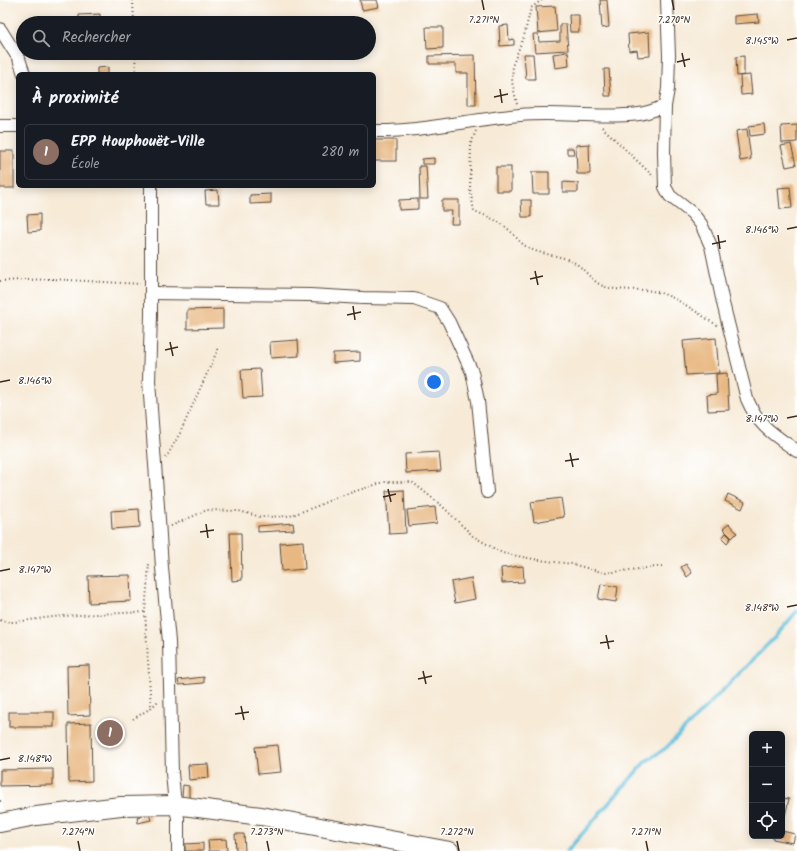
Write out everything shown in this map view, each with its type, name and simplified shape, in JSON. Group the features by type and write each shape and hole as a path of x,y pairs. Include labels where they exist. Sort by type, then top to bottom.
{"street":[{"path":"667,0 669,56 665,106 665,187 670,196 692,213 701,224 711,246 747,399 760,423 797,451"},
{"path":"0,28 16,54"},
{"path":"19,60 23,72"},
{"path":"376,131 420,128 540,113 589,115 640,114 665,106"},
{"path":"0,126 16,126"},
{"path":"151,188 149,381 162,568 169,642 172,773 178,826 178,851"},
{"path":"151,289 363,298 414,298 440,308 450,322 472,372 478,400 487,492"},
{"path":"0,823 36,816 102,808 142,804 175,805 262,816 450,851"}],"path":[{"path":"133,0 134,16"},
{"path":"519,115 512,82 513,64 524,36 530,8 542,0"},
{"path":"135,60 136,72"},
{"path":"589,115 665,187"},
{"path":"482,120 471,143 470,189 474,211 498,222 510,231 519,242 530,249 568,258 580,266 587,274 602,286 613,289 652,291 670,297 731,333"},
{"path":"0,281 51,279 151,289"},
{"path":"164,462 180,433 219,346"},
{"path":"160,532 207,510 239,511 261,517 290,516 334,498 384,482 412,482 441,505 473,536 502,553 572,564 605,573 664,566"},
{"path":"133,719 151,708 145,612 150,557"},
{"path":"0,620 4,622 54,616 145,612"}],"building":[{"path":"360,0 377,0 379,7 362,10"},
{"path":"600,0 607,0 609,27 602,28"},
{"path":"555,6 557,31 538,33 536,7"},
{"path":"100,14 100,16 79,16"},
{"path":"758,14 759,22 734,24 734,16"},
{"path":"569,15 579,15 579,32 570,32"},
{"path":"560,24 566,24 568,50 535,52 533,34 538,34 539,42 560,41"},
{"path":"508,25 509,40 514,39 514,45 500,46 499,26"},
{"path":"426,27 443,27 443,48 427,49"},
{"path":"649,32 650,56 638,57 637,50 629,51 628,34"},
{"path":"568,52 569,66 555,68 553,54"},
{"path":"524,54 533,54 535,79 526,79"},
{"path":"475,55 476,105 468,105 468,73 456,73 456,64 429,64 429,56"},
{"path":"744,56 744,75 737,76 736,57"},
{"path":"108,67 108,72 97,72 97,68"},
{"path":"604,69 609,69 611,96 605,96"},
{"path":"750,75 752,94 741,95 740,76"},
{"path":"764,124 765,134 750,136 749,126"},
{"path":"797,125 797,142 782,143 781,126"},
{"path":"747,129 751,159 740,161 736,131"},
{"path":"376,140 396,140 396,161 376,161"},
{"path":"589,144 590,174 577,174 576,145"},
{"path":"791,144 796,165 786,167 781,146"},
{"path":"567,148 573,148 574,154 567,154"},
{"path":"0,151 14,151 14,188 0,188"},
{"path":"434,158 434,164 422,164 422,159"},
{"path":"419,166 426,166 428,199 420,199"},
{"path":"496,167 511,167 511,191 496,191"},
{"path":"532,172 549,172 549,194 533,194"},
{"path":"563,182 578,183 578,192 563,192"},
{"path":"790,187 792,208 780,209 778,188"},
{"path":"218,190 219,204 206,204 205,191"},
{"path":"271,194 271,203 250,204 250,195"},
{"path":"418,199 418,209 399,210 399,200"},
{"path":"442,200 459,200 459,224 451,224 452,211 442,211"},
{"path":"521,200 531,200 531,217 522,217"},
{"path":"40,214 40,231 28,232 27,215"},
{"path":"223,309 223,328 187,329 187,310"},
{"path":"716,338 719,373 686,375 683,341"},
{"path":"298,340 299,356 271,358 270,342"},
{"path":"360,352 360,361 333,363 333,353"},
{"path":"260,369 262,397 243,398 241,370"},
{"path":"727,373 729,410 708,411 707,395 717,394 716,374"},
{"path":"439,452 441,471 406,473 405,454"},
{"path":"404,490 406,533 389,534 386,491"},
{"path":"728,494 745,502 742,509 725,501"},
{"path":"561,498 564,517 534,522 531,502"},
{"path":"435,507 437,523 409,526 407,510"},
{"path":"139,509 140,527 112,529 111,511"},
{"path":"293,523 294,530 258,532 258,526"},
{"path":"729,524 737,533 732,538 723,529"},
{"path":"230,533 241,533 242,580 232,581"},
{"path":"726,533 731,538 727,543 722,538"},
{"path":"303,541 305,569 282,571 280,543"},
{"path":"686,564 692,573 687,577 681,567"},
{"path":"523,566 524,582 502,583 501,568"},
{"path":"130,575 131,601 89,603 88,576"},
{"path":"471,578 475,599 455,603 451,582"},
{"path":"601,584 618,587 616,602 598,599"},
{"path":"89,665 90,715 68,716 67,666"},
{"path":"204,677 204,683 179,685 178,680"},
{"path":"9,712 54,712 54,727 9,727"},
{"path":"91,723 92,781 69,782 68,724"},
{"path":"278,745 281,772 258,774 255,747"},
{"path":"208,764 209,778 189,780 188,765"},
{"path":"53,769 53,785 0,786 0,770"},
{"path":"183,785 189,786 189,798 182,798"},
{"path":"785,798 789,799 785,816"},
{"path":"149,814 151,820 138,823 137,817"},
{"path":"785,832 795,834 793,843 773,839 785,839"},
{"path":"235,834 244,834 245,851 236,851"},
{"path":"226,839 227,851 209,851 208,840"},
{"path":"203,843 203,851 185,851 185,844"}],"waterway":[{"path":"567,851 645,762 666,748 776,636 797,611"}],"place":[{"name":"EPP Houphouët-Ville","path":"110,733"}]}
